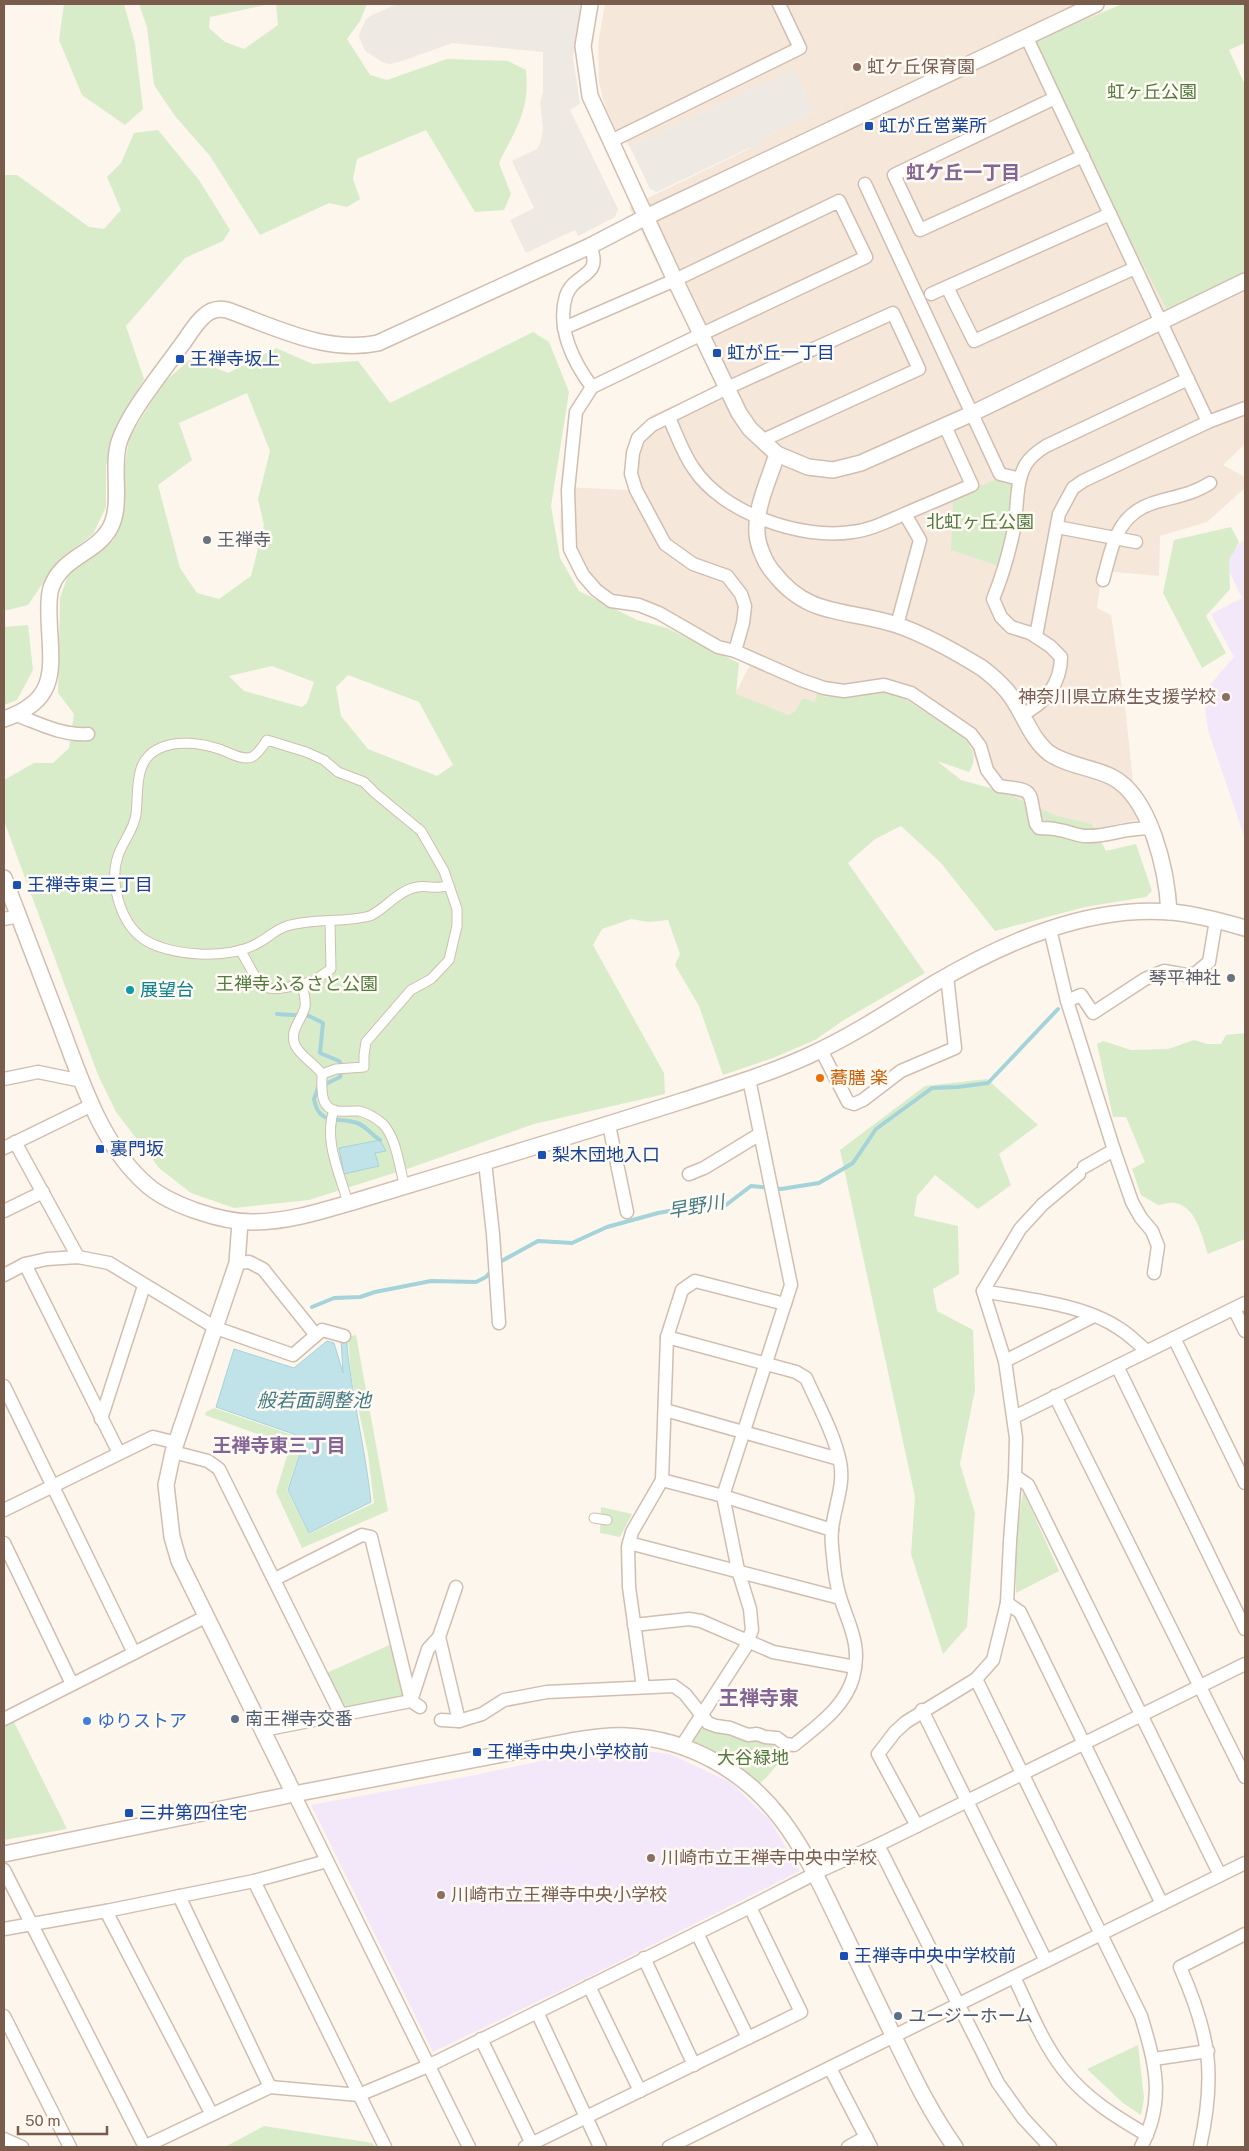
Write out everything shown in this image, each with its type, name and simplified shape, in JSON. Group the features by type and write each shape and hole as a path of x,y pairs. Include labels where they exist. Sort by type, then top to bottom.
{"street":[{"path":"590,4 583,46 590,96 739,413 761,441 777,454 808,467 833,470 861,463 971,414 1245,281"},
{"path":"611,141 800,48 779,4"},
{"path":"10,717 34,705 47,687 50,676 50,590 55,578 63,567 104,538 111,526 115,515 116,456 125,429 203,316 219,309 325,344 368,345 388,339 590,246 646,217 1096,4"},
{"path":"1026,36 1208,422"},
{"path":"1055,98 894,176 920,230 1082,156"},
{"path":"865,184 1000,474 1020,479"},
{"path":"564,328 675,280 839,201 866,257 592,387 576,412 568,490 570,549 577,565 596,590 610,601 639,605 659,612 718,647 735,651 801,680 824,688 844,691 884,686 910,693 972,734 980,746 987,770 999,786 1025,790 1030,794 1036,824 1039,828 1057,829 1084,836 1103,835 1133,829 1152,829"},
{"path":"931,294 1110,214"},
{"path":"590,246 595,258 593,268 566,295 564,328 577,364 592,387"},
{"path":"948,287 974,341 1135,268"},
{"path":"735,651 743,623 745,606 741,594 727,576 694,564 665,544 636,490 631,474 633,453 638,438 652,425 727,388 893,313 919,368 761,441"},
{"path":"1021,715 1031,711 1048,696 1061,671 1061,657 1050,646 1030,632 1011,627 1001,617 993,599 1002,577 1014,528 1020,479 1026,465 1034,454 1046,446 1188,379"},
{"path":"1036,636 1057,526 1065,501 1073,488 1083,481 1208,422 1245,408"},
{"path":"669,418 694,469 710,489 738,508 758,518 798,530 852,533 872,528 972,485 945,426"},
{"path":"777,454 758,518 757,536 767,565 794,595 813,606 897,625 921,635 983,669 1007,690 1035,737 1048,751 1071,763 1113,778 1134,795 1144,810 1152,829 1166,883 1169,912"},
{"path":"1103,580 1114,538 1126,519 1144,506 1196,492 1210,483"},
{"path":"897,625 920,540 905,514"},
{"path":"1057,526 1136,542"},
{"path":"10,717 55,730 88,734"},
{"path":"322,1081 336,1069 364,1067 366,1042 411,990 440,972 449,960 457,909 449,885 444,871 421,831 364,782 338,772 324,760 306,752 267,740 252,756 244,758 218,748 193,744 172,744 159,748 146,757 140,771 136,814 132,828 117,857 116,875 118,896 124,913 136,933 153,946 200,955 240,950 258,943 266,936 286,926 370,916 404,892 418,887 443,888 449,885"},
{"path":"4,878 82,1081 108,1136 120,1155 136,1174 156,1192 177,1204 240,1222 286,1220 348,1203 609,1125 749,1079 821,1050 947,976 1015,942 1050,929 1087,919 1122,913 1169,912 1216,920 1245,928"},
{"path":"4,919 19,916"},
{"path":"1067,1001 1081,995 1093,1013 1145,979 1164,971 1186,975 1196,973 1209,962 1216,920"},
{"path":"240,950 256,979 264,986 274,990 312,982 331,969 330,922"},
{"path":"1050,929 1067,1001 1114,1150 1132,1202 1141,1218 1152,1231 1158,1246 1154,1274"},
{"path":"821,1050 848,1102 854,1104 863,1100 901,1071 955,1048 947,976"},
{"path":"301,984 306,1000 304,1010 294,1030 294,1043 322,1081 325,1103 332,1116 329,1136 348,1203"},
{"path":"4,1079 38,1072 82,1081"},
{"path":"681,1747 747,1642 752,1630 750,1609 738,1570 723,1496 791,1285 749,1079"},
{"path":"78,1257 42,1192 10,1145 92,1104"},
{"path":"332,1116 368,1114 384,1126 391,1137 405,1186"},
{"path":"609,1125 627,1212"},
{"path":"689,1174 704,1168 760,1134"},
{"path":"916,1826 878,1754 895,1732 922,1710 976,1678 993,1660 1007,1603 1016,1476 1016,1438 1005,1361 983,1291 1020,1229 1042,1204 1081,1170 1114,1150"},
{"path":"485,1162 493,1234 499,1323"},
{"path":"4,1211 42,1192"},
{"path":"240,1222 237,1263 175,1447 166,1485 172,1537 179,1561 469,2147"},
{"path":"4,1275 24,1264 46,1259 78,1257 108,1263 216,1328 293,1356 315,1334 322,1330 344,1336"},
{"path":"237,1263 249,1262 263,1269 315,1334"},
{"path":"24,1264 119,1453"},
{"path":"644,1688 627,1569 629,1543 632,1532 662,1480 667,1337 682,1290 695,1281 785,1304"},
{"path":"101,1418 144,1286"},
{"path":"983,1291 1069,1308 1094,1316 1120,1328 1147,1351"},
{"path":"1014,1416 1240,1306 1245,1331"},
{"path":"1005,1361 1094,1316"},
{"path":"441,1720 459,1721 482,1714 504,1700 547,1692 674,1686 685,1694 708,1723 730,1728 748,1735 757,1734 777,1738 785,1744 794,1745 829,1716 840,1703 853,1679 857,1654 854,1633 840,1598 835,1576 832,1530 840,1486 839,1459 835,1442 806,1378 796,1372 667,1337"},
{"path":"1174,1338 1245,1483"},
{"path":"1117,1366 1245,1629"},
{"path":"4,1386 134,1653"},
{"path":"1055,1396 1245,1777"},
{"path":"665,1410 839,1459"},
{"path":"4,1510 153,1437 208,1461 219,1469 341,1715"},
{"path":"1016,1476 1028,1485 1220,1875"},
{"path":"662,1480 723,1496 832,1530"},
{"path":"594,1518 607,1520"},
{"path":"275,1579 362,1535 371,1537 416,1704"},
{"path":"4,1543 72,1684"},
{"path":"629,1543 840,1598"},
{"path":"416,1704 428,1649 439,1637 456,1587"},
{"path":"1007,1603 1020,1612 1162,1904"},
{"path":"5,1715 72,1684 207,1616"},
{"path":"634,1625 690,1619 701,1621 773,1652 800,1659 855,1667"},
{"path":"439,1637 459,1721"},
{"path":"4,1870 145,2147 270,2087 359,2095 428,2066 644,1958 750,1908 815,1873 878,1845 1245,1664"},
{"path":"976,1678 1142,2016 1154,2059 1157,2084 1148,2135 1141,2147"},
{"path":"263,1730 341,1715 416,1704"},
{"path":"922,1710 1046,1961"},
{"path":"4,1854 294,1794 599,1737 626,1736 654,1739 681,1747 721,1764 754,1789 782,1820 815,1873 926,2103 955,2147"},
{"path":"878,1845 998,2083 1023,2118 1050,2147"},
{"path":"4,1929 106,1911 254,1881 327,1861"},
{"path":"669,2147 1245,1863"},
{"path":"254,1881 385,2147"},
{"path":"179,1896 270,2087"},
{"path":"481,2039 529,2146 587,2118 801,2012 750,1908"},
{"path":"106,1911 211,2114"},
{"path":"697,1933 748,2038"},
{"path":"1200,2147 1206,2120 1209,2082 1208,2051 1205,2032 1195,2001 1180,1967 1245,1934"},
{"path":"644,1958 694,2064"},
{"path":"1014,1977 1043,2038 1063,2069 1085,2093 1111,2114 1148,2135"},
{"path":"589,1986 640,2091"},
{"path":"537,2012 600,2147"},
{"path":"4,2016 70,2147"},
{"path":"1154,2059 1208,2051"},
{"path":"830,2068 868,2142 848,2147"},
{"path":"4,2139 22,2147"}],"shaded area":[{"path":"397,4 582,4 573,57 580,104 570,110 618,209 615,217 578,236 575,230 526,253 510,220 534,208 512,161 537,149 541,141 543,129 540,102 543,93 543,52 453,43 399,62 384,63 365,51 359,37 360,32 366,19"},
{"path":"605,4 1103,4 1028,36 1245,274 1245,444 1223,465 1245,477 1245,488 1207,522 1160,536 1159,576 1102,571 1097,608 1111,615 1126,715 1137,820 1089,830 1028,826 988,781 975,759 971,747 962,736 894,692 874,690 824,697 815,702 803,698 794,712 789,715 735,694 751,663 638,610 609,606 587,591 572,568 565,556 560,527 562,487 628,490 625,461 628,444 652,415 713,388 716,383 629,207 753,147 767,136 814,112 794,69 630,147 615,128 604,103 599,82 598,44"},
{"path":"794,69 814,112 767,136 760,142 760,147 755,150 753,147 745,150 657,192 650,189 630,147"},
{"name":"神奈川県立麻生支援学校","path":"1245,539 1245,839 1208,730 1205,707 1209,686 1234,657 1211,614 1242,598 1223,558"},
{"path":"615,1750 637,1750 670,1754 730,1782 770,1820 800,1871 433,2052 311,1805 470,1776 555,1758"}],"green space":[{"path":"64,4 124,4 135,44 143,109 125,125 82,95 59,40"},
{"path":"139,4 270,4 210,17 209,28 225,42 244,49 278,25 276,4 367,4 360,21 347,39 370,75 387,80 447,59 508,61 526,70 527,84 524,108 499,163 511,194 504,210 475,212 426,130 357,159 353,179 360,199 347,207 329,203 260,235 210,156 175,116 154,85 147,27"},
{"name":"虹ヶ丘公園","path":"1122,4 1245,4 1245,43 1229,50 1245,85 1245,274 1168,312 1028,44"},
{"path":"158,130 199,180 230,230 223,241 185,258 126,326 144,379 119,422 106,466 106,507 93,534 58,561 28,605 4,611 4,175 17,175 89,227 104,229 121,210 107,177 121,163 134,133"},
{"name":"王禅寺ふるさと公園","path":"533,332 549,342 569,392 551,506 560,558 579,591 637,620 667,628 739,663 736,694 789,715 794,712 803,698 815,702 817,693 824,697 874,690 894,692 966,740 974,758 969,772 937,761 961,780 1001,791 1057,816 1092,824 1106,851 1136,844 1152,891 1146,897 1085,907 995,931 941,863 901,826 875,839 848,863 925,973 844,1020 815,1040 773,1058 723,1075 699,1006 675,965 680,954 668,920 649,922 631,919 602,929 593,945 664,1073 665,1094 534,1124 410,1168 309,1200 234,1208 191,1193 159,1168 116,1112 98,1075 4,821 4,780 34,763 53,763 69,748 74,714 58,693 60,598 69,572 114,540 129,438 163,383 192,358 228,373 276,348 313,364 358,361 390,403","holes":["247,393 270,451 258,499 264,525 251,576 219,599 197,593 180,568 158,485 192,460 179,423","272,666 314,682 307,703 302,707 244,691 229,676","348,675 419,702 453,765 437,776 368,749 341,716 336,687"]},
{"name":"北虹ヶ丘公園","path":"995,480 1016,483 999,566 951,550 953,502 973,489"},
{"path":"1231,527 1239,542 1229,560 1230,589 1206,616 1226,653 1202,668 1163,593 1174,540"},
{"path":"28,625 33,670 17,700 4,705 4,627"},
{"path":"1245,1033 1245,1239 1208,1254 1197,1223 1188,1209 1174,1203 1158,1205 1141,1195 1132,1169 1145,1162 1126,1117 1113,1117 1097,1044 1103,1041 1131,1050 1168,1049 1194,1040 1207,1044 1221,1044 1226,1035"},
{"path":"987,1079 1038,1125 999,1154 1011,1185 978,1209 935,1175 917,1196 914,1216 958,1226 959,1274 933,1289 937,1311 973,1330 975,1390 960,1464 975,1513 967,1627 943,1654 911,1554 915,1497 840,1150 925,1086"},
{"path":"356,1335 388,1511 302,1548 276,1492 290,1446 205,1415 206,1412 214,1408 304,1439 287,1490 309,1534 374,1503 368,1454 351,1375 348,1337"},
{"path":"1023,1491 1059,1571 1016,1593 1016,1539"},
{"path":"601,1507 632,1514 620,1537 600,1533"},
{"path":"394,1643 407,1698 342,1709 324,1674"},
{"name":"大谷緑地","path":"700,1717 791,1748 766,1778 755,1787 684,1746"},
{"path":"13,1720 67,1829 4,1840 4,1724"},
{"path":"1138,2045 1144,2098 1141,2115 1123,2103 1087,2069"},
{"path":"264,2126 372,2143 375,2147 225,2147"}],"water":[{"path":"380,1140 386,1151 375,1153 379,1166 344,1174 339,1148"},
{"name":"般若面調整池","path":"346,1334 371,1502 309,1533 288,1490 305,1438 216,1407 234,1349 294,1368 327,1341 334,1343 343,1373 341,1339"}],"waterway":[{"name":"早野川","path":"498,1263 538,1241 572,1243 607,1227 658,1213 692,1207 726,1205 751,1186 781,1189 819,1183 853,1163 876,1129 932,1088 988,1083 1058,1009"},
{"path":"277,1014 309,1016 323,1023 320,1053 339,1061 343,1067 340,1077 318,1088 314,1099 320,1114 330,1119 360,1124 380,1140"},
{"name":"早野川","path":"312,1307 334,1298 360,1297 375,1292 431,1281 476,1282 486,1277 492,1270"}],"place":[{"name":"虹ケ丘保育園","path":"857,67"},
{"name":"虹が丘営業所","path":"869,126"},
{"name":"虹が丘一丁目","path":"717,353"},
{"name":"王禅寺坂上","path":"180,359"},
{"name":"王禅寺","path":"207,540"},
{"name":"神奈川県立麻生支援学校","path":"1226,697"},
{"name":"王禅寺東三丁目","path":"17,885"},
{"name":"琴平神社","path":"1231,978"},
{"name":"展望台","path":"130,990"},
{"name":"蕎膳 楽","path":"820,1078"},
{"name":"裏門坂","path":"100,1149"},
{"name":"梨木団地入口","path":"542,1155"},
{"name":"南王禅寺交番","path":"235,1719"},
{"name":"ゆりストア","path":"87,1721"},
{"name":"王禅寺中央小学校前","path":"477,1752"},
{"name":"三井第四住宅","path":"129,1813"},
{"name":"川崎市立王禅寺中央中学校","path":"651,1858"},
{"name":"川崎市立王禅寺中央小学校","path":"441,1895"},
{"name":"王禅寺中央中学校前","path":"844,1956"},
{"name":"ユージーホーム","path":"898,2016"}],"district":[{"name":"虹ケ丘一丁目","path":"963,172"},
{"name":"王禅寺東三丁目","path":"279,1445"},
{"name":"王禅寺東","path":"759,1698"}]}
